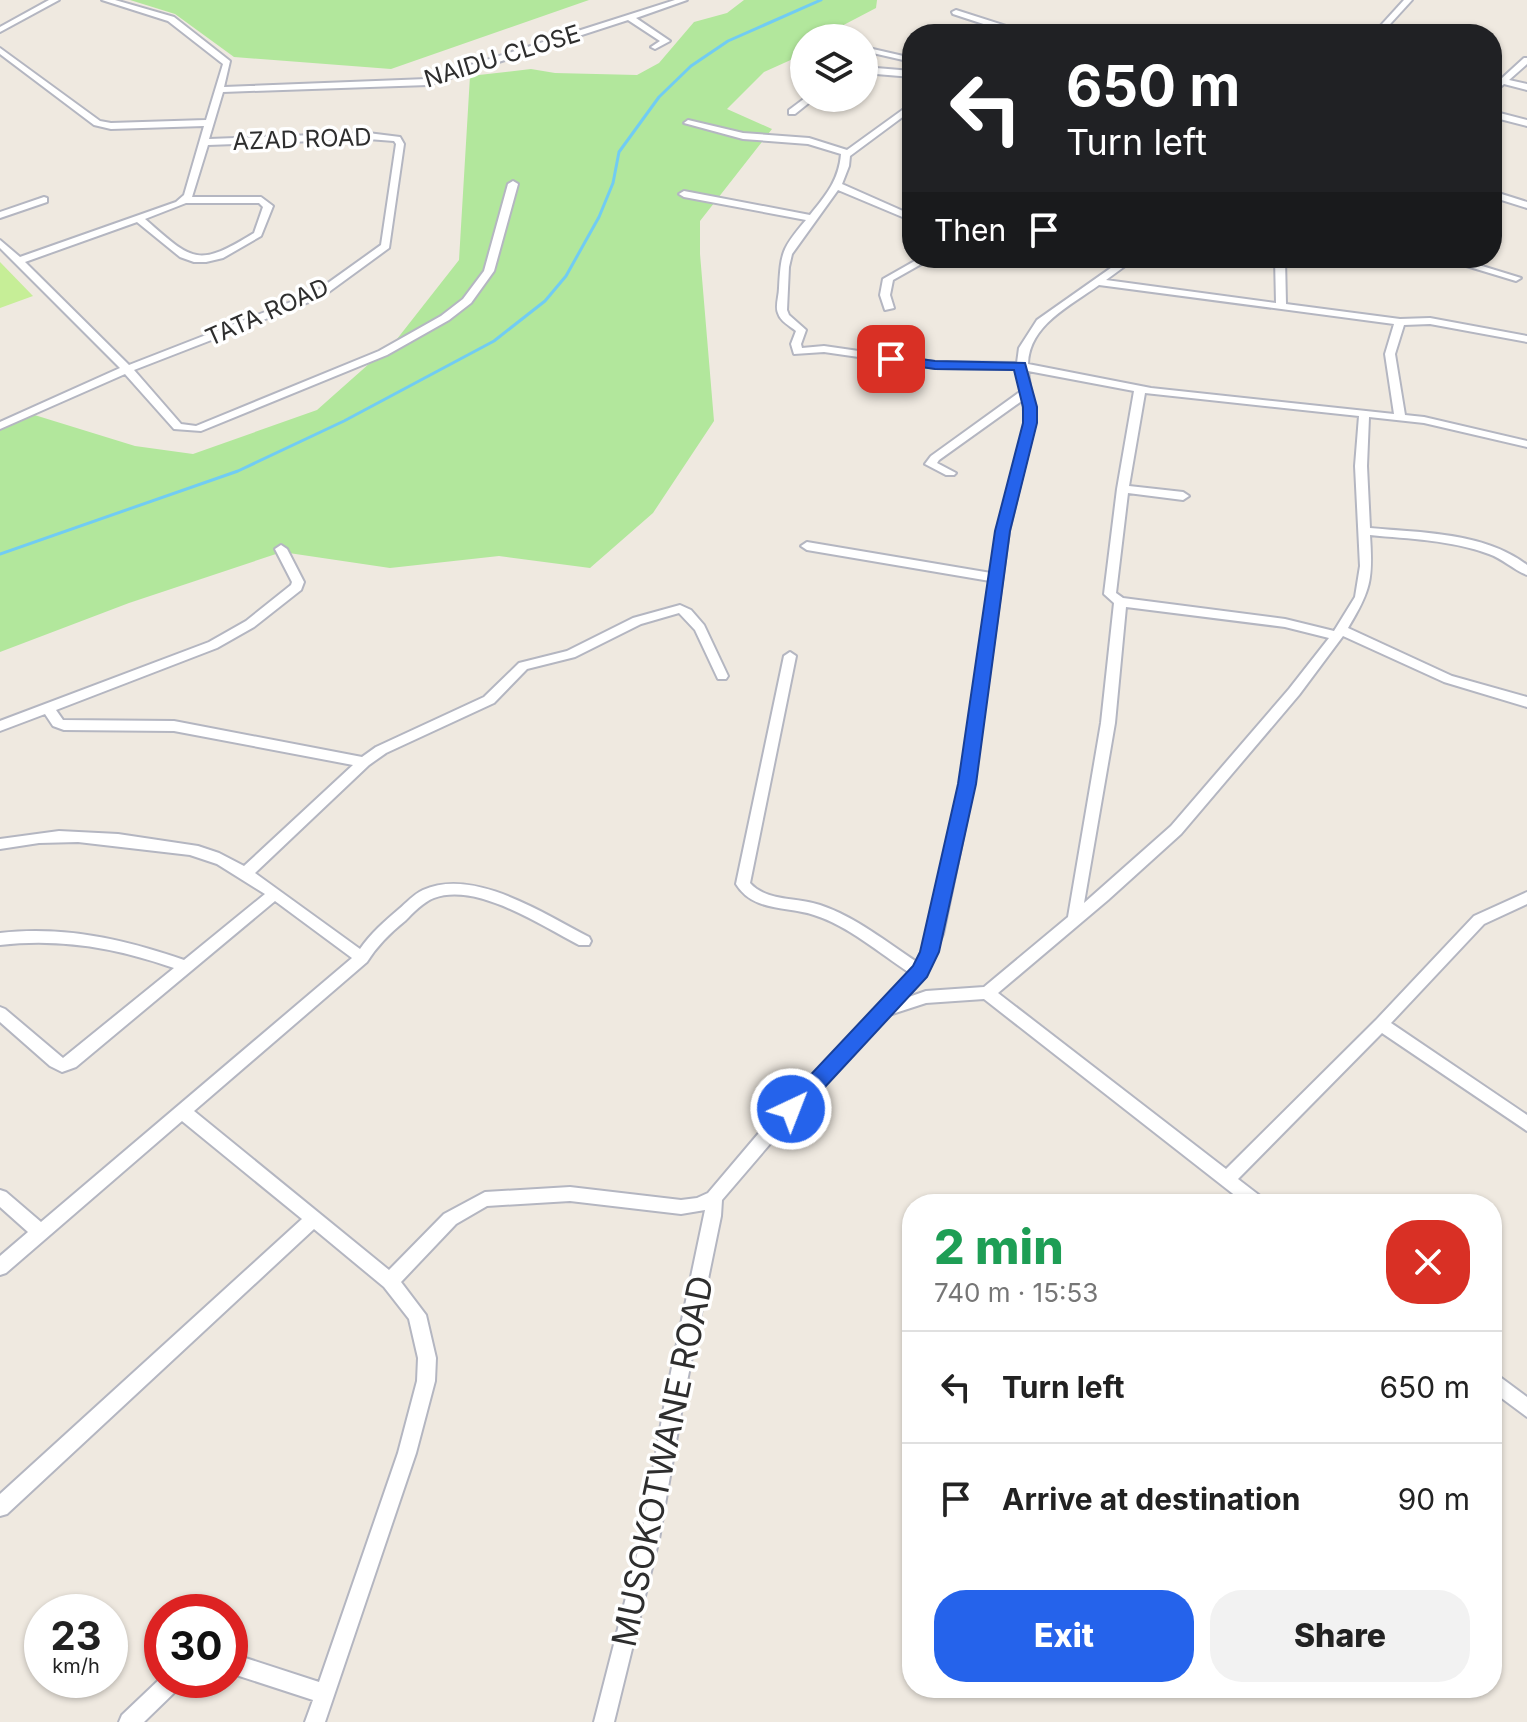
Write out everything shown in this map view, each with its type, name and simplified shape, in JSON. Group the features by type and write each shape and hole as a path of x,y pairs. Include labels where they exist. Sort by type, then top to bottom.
{"street":[{"path":"0,30 55,0"},
{"path":"106,0 163,15 227,63 206,142 185,200"},
{"name":"NAIDU CLOSE","path":"220,90 428,82 683,0"},
{"path":"1386,24 1408,0"},
{"path":"956,12 992,24"},
{"path":"629,17 666,41 655,47"},
{"path":"0,50 101,124 209,123"},
{"path":"878,52 902,58"},
{"path":"1502,77 1527,60"},
{"path":"878,71 902,73"},
{"path":"1502,81 1527,87"},
{"path":"902,113 846,155 835,185 786,256 780,311 786,320 801,330 796,344 798,352 824,349 935,365 1020,366 1140,389 1462,427 1527,444"},
{"path":"1502,117 1527,123"},
{"path":"688,123 743,136 809,141 839,149 846,155"},
{"name":"AZAD ROAD","path":"206,142 368,136 397,139"},
{"name":"TATA ROAD","path":"0,426 127,369 318,295 383,249 387,244 400,144 397,139"},
{"path":"0,243 127,369 144,392 178,427 197,429 383,353 445,318 480,285 489,271 513,184"},
{"path":"835,185 902,214"},
{"path":"684,194 812,218"},
{"path":"1502,197 1527,205"},
{"path":"0,215 44,200"},
{"path":"18,261 185,200 261,200 268,206 258,234 212,258 198,261 186,259 139,219"},
{"path":"889,308 885,295 888,279 908,268"},
{"path":"390,1281 450,1219 485,1199 570,1194 681,1207 699,1205 714,1198 775,1126 920,972 936,934 951,864 967,784 1003,531 1030,423 1027,392 1020,366 1023,347 1032,332 1113,268"},
{"path":"1280,268 1281,306"},
{"path":"1480,268 1516,278"},
{"path":"1096,282 1400,322 1430,321 1527,339"},
{"path":"1400,322 1390,354 1400,419"},
{"path":"1140,389 1110,594 1120,602 1285,623 1338,633 1448,679 1527,702"},
{"path":"950,473 931,464 935,458 1027,392"},
{"path":"884,1011 926,997 987,993 1109,891 1176,830 1294,692 1361,597 1366,566 1363,531 1364,415"},
{"path":"1123,489 1183,496"},
{"path":"1363,531 1489,549 1518,562 1527,571"},
{"path":"807,546 998,578"},
{"path":"0,726 213,645 250,624 297,587 298,582 281,549"},
{"path":"1075,917 1108,723 1120,602"},
{"path":"246,873 364,762 402,739 489,700 523,666 571,654 637,621 676,609 690,614 714,653 722,676"},
{"path":"790,656 743,884 759,897 828,914 920,972"},
{"path":"47,707 58,723 64,725 188,728 364,762"},
{"path":"0,844 41,836 108,837 198,850 246,873 362,958"},
{"path":"0,1267 362,958 375,938 426,895 443,889 460,889 499,899 584,941"},
{"path":"0,1013 62,1065 78,1057 273,895"},
{"path":"1226,1180 1479,920 1527,898"},
{"path":"0,939 55,934 82,937 119,944 185,966"},
{"path":"987,993 1245,1194"},
{"path":"1381,1024 1527,1124"},
{"path":"183,1112 390,1281 417,1315 427,1358 426,1381 407,1453 315,1722"},
{"path":"0,1197 40,1232"},
{"name":"MUSOKOTWANE ROAD","path":"604,1722 650,1539 714,1198"},
{"path":"0,1507 312,1220"},
{"path":"1502,1388 1527,1408"},
{"path":"248,1669 325,1694"},
{"path":"129,1722 154,1698"}],"green space":[{"path":"130,0 589,0 391,69 234,57 175,14"},
{"path":"744,0 877,0 876,8 845,24 790,24 790,60 764,72 727,109 772,129 700,221 714,421 653,513 590,568 499,556 390,568 282,552 129,603 0,652 0,422 28,413 135,446 193,454 317,410 397,339 459,260 470,76 531,69 555,73 637,75 659,63 694,22 727,13"},
{"path":"0,262 33,296 0,308"}],"waterway":[{"path":"0,554 238,471 344,421 494,341 545,301 566,276 599,217 613,183 619,152 659,97 691,66 728,41 821,0"}],"route":[{"path":"791,1109 920,972 930,952 967,784 1003,531 1030,423 1030,407 1020,366 992,363 935,365 891,359"}]}
